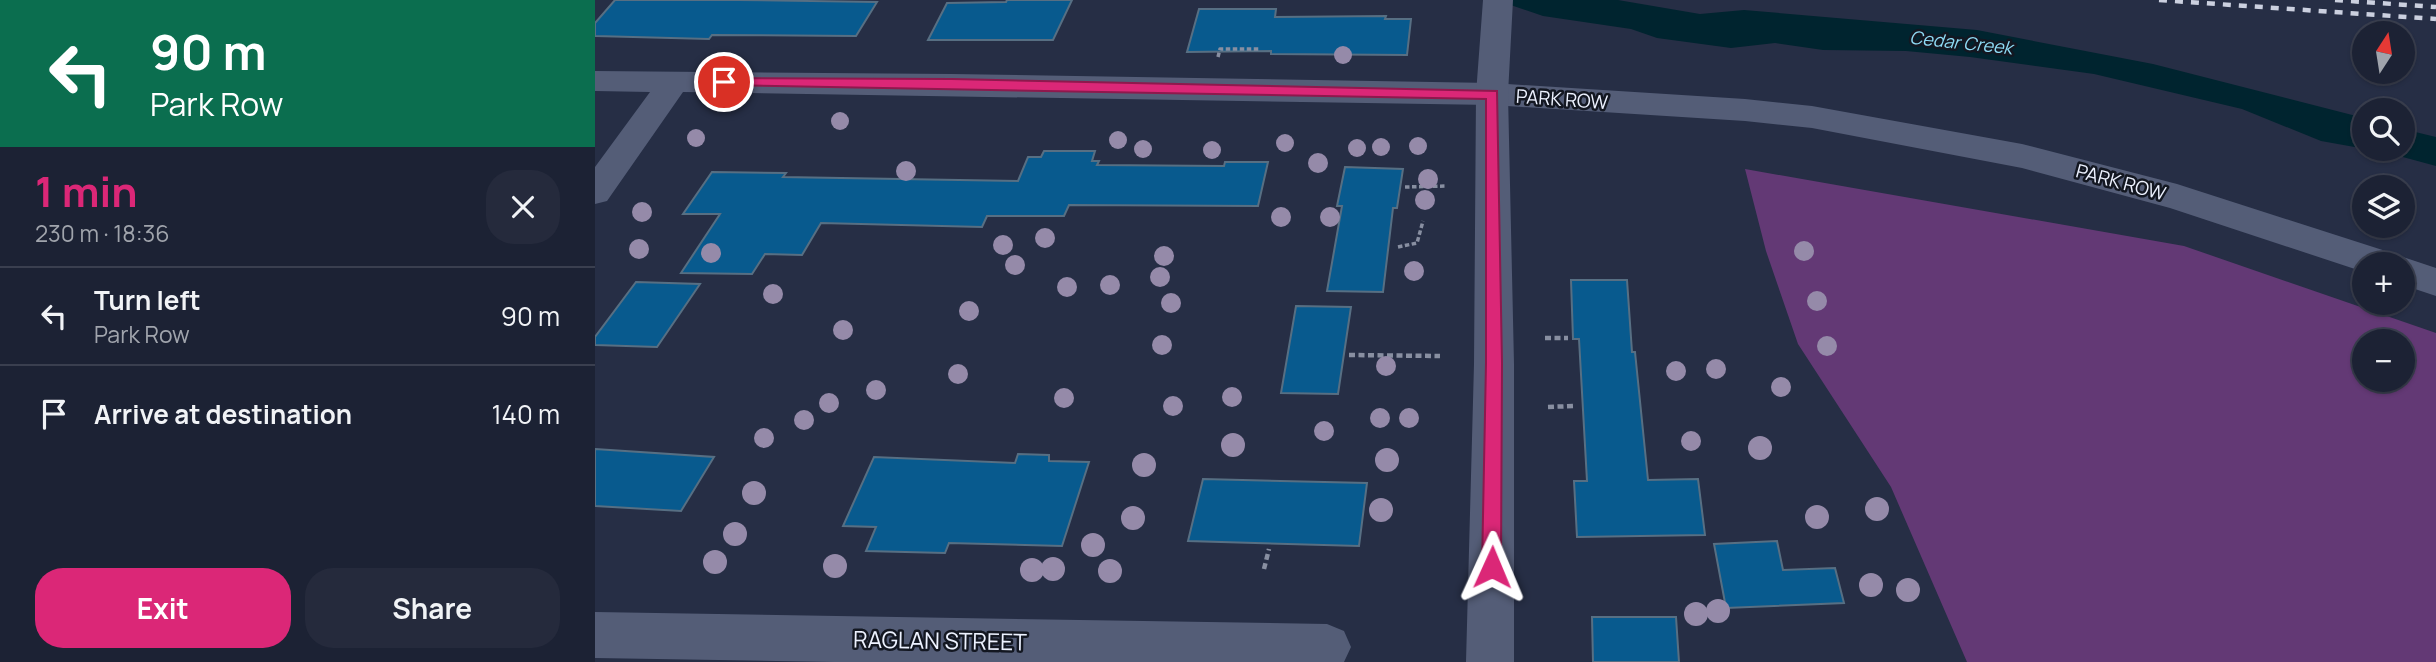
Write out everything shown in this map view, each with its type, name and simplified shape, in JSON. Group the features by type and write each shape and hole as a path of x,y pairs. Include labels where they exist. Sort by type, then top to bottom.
{"street":[{"path":"1490,662 1494,363 1492,94 1498,4"},
{"name":"PARK ROW","path":"595,81 952,84 1492,94 1745,110 1812,117 1891,130 2022,156 2177,197 2352,254"},
{"path":"595,191 674,82"},
{"path":"2415,275 2436,282"},
{"name":"RAGLAN STREET","path":"595,635 1327,647"}],"path":[{"path":"1405,187 1447,186"},
{"path":"1398,247 1417,243 1423,221"},
{"path":"1545,338 1568,338"},
{"path":"1349,355 1440,356"},
{"path":"1548,407 1573,407"},
{"path":"1264,569 1269,549"}],"shaded area":[{"path":"1745,169 2184,246 2352,304 2352,315 2384,315 2436,333 2436,662 1967,662 1891,487 1798,344 1766,251"}],"water":[{"name":"Cedar Creek","path":"1496,0 1618,0 1700,14 1744,10 1977,30 2153,64 2352,115 2352,147 2321,141 2242,109 2094,74 1906,51 1823,50 1775,43 1731,48 1657,38 1631,29 1543,16"},
{"path":"2415,132 2436,137 2436,166 2415,160"}],"building":[{"path":"615,0 877,2 856,36 712,35 709,39 595,36 595,23"},
{"path":"1072,0 1053,40 928,40 947,3"},
{"path":"1199,9 1276,9 1275,17 1386,16 1385,19 1411,19 1407,55 1271,54 1271,51 1187,52"},
{"path":"1044,151 1095,151 1092,161 1099,161 1097,165 1224,166 1225,162 1268,162 1258,206 1069,205 1064,216 987,216 982,227 821,223 802,255 765,254 752,274 681,273 720,214 683,214 712,172 786,173 783,177 1018,181 1028,157 1041,157"},
{"path":"1345,167 1403,169 1397,208 1393,208 1383,292 1327,291 1342,206 1337,206"},
{"path":"1571,280 1627,280 1632,352 1635,352 1648,480 1698,479 1705,535 1577,537 1574,481 1587,481 1579,339 1573,339"},
{"path":"636,282 700,284 657,347 595,345 595,337"},
{"path":"1296,306 1351,307 1338,394 1281,393"},
{"path":"595,449 714,457 681,511 595,506"},
{"path":"1018,454 1049,455 1049,461 1089,462 1062,546 949,543 945,553 866,551 876,527 843,526 874,457 1015,463"},
{"path":"1203,479 1367,483 1359,546 1188,541"},
{"path":"1777,541 1783,570 1835,568 1844,603 1726,608 1714,544"},
{"path":"1592,617 1676,617 1679,662 1593,662"}],"railway":[{"path":"2159,0 2436,19"},
{"path":"2335,0 2436,7"}],"route":[{"path":"724,82 1492,94 1492,567"}]}
